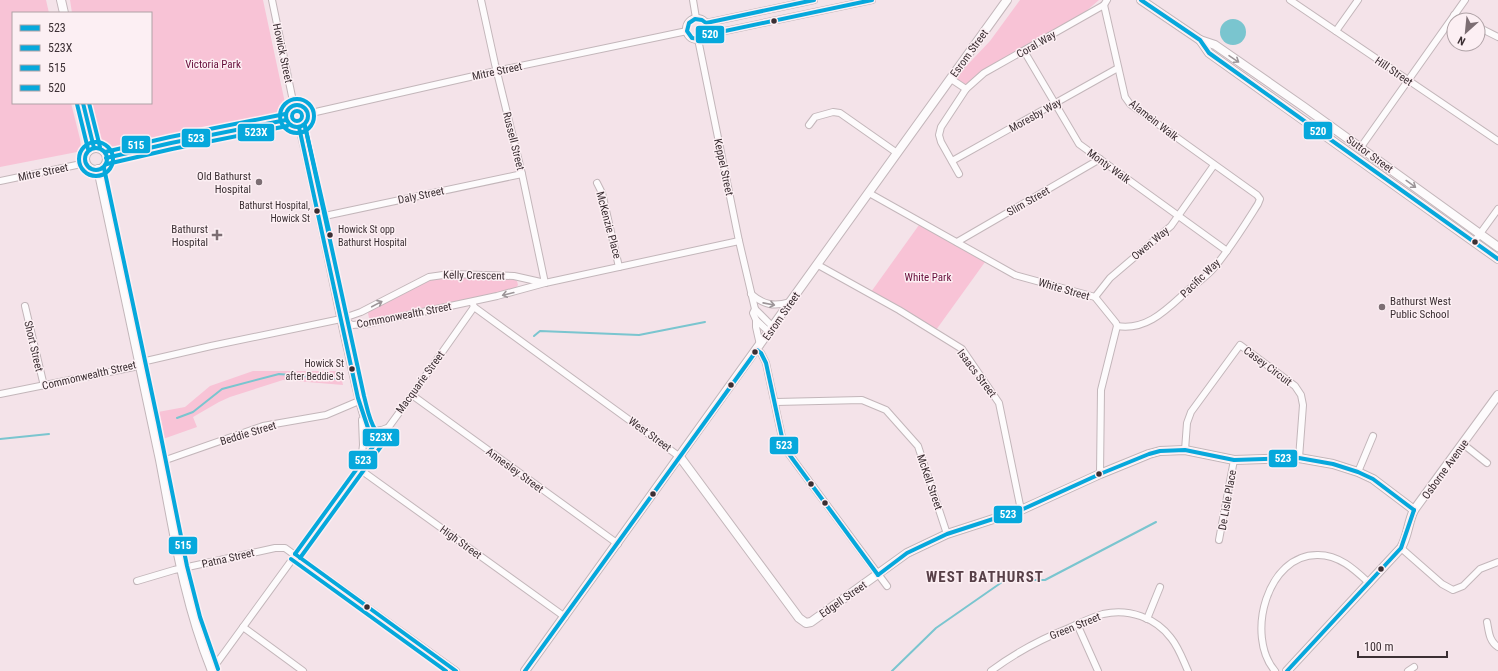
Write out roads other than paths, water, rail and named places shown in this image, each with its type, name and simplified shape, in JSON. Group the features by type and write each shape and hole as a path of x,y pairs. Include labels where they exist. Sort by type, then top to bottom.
{"street":[{"path":"61,0 64,12"},
{"name":"Howick Street","path":"272,0 294,106"},
{"name":"Russell Street","path":"481,0 496,71 522,174 545,283"},
{"path":"693,0 696,18"},
{"path":"706,23 814,0"},
{"path":"706,35 708,29 706,23 701,19 696,18 688,23 687,31 690,36 698,40 706,35 872,0"},
{"name":"Esrom Street","path":"525,671 759,348 790,302 1007,0"},
{"name":"Suttor Street","path":"1141,0 1200,40 1215,45 1361,147 1498,247"},
{"name":"Hill Street","path":"1290,0 1498,142"},
{"path":"1336,31 1358,0"},
{"path":"1456,12 1465,0"},
{"name":"Coral Way","path":"960,174 941,142 939,135 941,127 966,89 984,73 1106,2"},
{"name":"Alamein Walk","path":"1106,2 1118,68 1125,97 1130,104 1257,195 1260,199"},
{"path":"1361,147 1446,26"},
{"name":"Mitre Street","path":"308,114 496,71 687,31"},
{"path":"1486,31 1498,37"},
{"name":"Keppel Street","path":"698,40 739,241 755,309 753,313 756,320 759,348 766,361 776,402 783,442 786,450 886,586"},
{"name":"Suttor Street","path":"1200,40 1209,53 1498,259"},
{"name":"Monty Walk","path":"1024,51 1079,144 1227,251"},
{"name":"Moresby Way","path":"952,161 1118,68"},
{"path":"951,79 966,89"},
{"path":"84,104 94,148"},
{"path":"294,106 302,107 308,114 305,124 299,127 291,126 286,120 287,111 294,106"},
{"path":"809,125 815,117 833,112 840,113 897,153"},
{"path":"106,158 171,143 286,120"},
{"path":"299,127 320,217 340,319 359,401 366,426 375,443"},
{"path":"94,148 102,150 106,158 105,164 98,169 89,168 86,163 86,154 94,148"},
{"name":"Slim Street","path":"957,242 1100,159"},
{"name":"Mitre Street","path":"0,181 86,163"},
{"name":"Owen Way","path":"1095,298 1110,278 1171,226 1214,165"},
{"path":"98,169 140,364 181,569 193,618 212,670"},
{"name":"Daly Street","path":"320,217 522,174"},
{"name":"McKenzie Place","path":"597,183 602,193 619,267"},
{"name":"White Street","path":"869,193 1015,275 1095,298 1117,326"},
{"name":"Pacific Way","path":"1117,326 1137,326 1157,317 1212,270 1227,251 1260,199"},
{"path":"1474,242 1498,209"},
{"name":"Commonwealth Street","path":"0,394 134,367 146,361 340,319 352,325 366,324 473,304 545,283 739,241"},
{"name":"Isaacs Street","path":"818,265 899,310 962,349 999,403 1021,510"},
{"name":"Kelly Crescent","path":"340,319 361,312 429,277 439,274 514,276 545,283"},
{"path":"751,294 763,303 770,305 790,302"},
{"name":"Macquarie Street","path":"212,670 375,443 412,395 473,304"},
{"name":"West Street","path":"473,304 680,457 799,618 806,623"},
{"name":"Short Street","path":"25,306 44,386"},
{"path":"755,309 771,329"},
{"path":"361,312 366,324"},
{"path":"756,320 771,329"},
{"path":"1100,474 1101,390 1117,326"},
{"name":"Casey Circuit","path":"1185,450 1187,423 1191,412 1240,345 1294,386 1301,395 1303,405 1299,458"},
{"name":"Annesley Street","path":"412,395 618,544"},
{"name":"Osborne Avenue","path":"1287,671 1400,548 1405,539 1410,517 1414,510 1498,395"},
{"name":"McKell Street","path":"776,402 862,400 886,410 918,446 947,534"},
{"name":"Beddie Street","path":"160,462 263,426 326,415 359,401"},
{"path":"359,466 363,452 362,410"},
{"path":"366,426 377,431 387,428"},
{"path":"363,435 367,441 375,443"},
{"path":"1358,472 1373,436"},
{"path":"1463,444 1487,463"},
{"name":"Edgell Street","path":"806,623 811,622 907,553 947,534 1021,510 1100,474 1160,451 1185,450 1234,460 1299,458 1333,464 1358,472 1382,485 1414,510"},
{"name":"De Lisle Place","path":"1219,540 1234,460"},
{"name":"High Street","path":"359,466 565,617"},
{"name":"Patna Street","path":"137,581 181,569 275,548 284,548 295,554 456,671"},
{"path":"1400,548 1442,584 1452,590 1463,586 1480,569 1498,562"},
{"path":"1275,671 1268,659 1263,642 1261,625 1262,612 1277,578 1286,568 1298,559 1310,556 1324,556 1336,559 1350,566 1368,582"},
{"path":"1147,619 1160,587"},
{"name":"Green Street","path":"991,671 1025,648 1048,636 1102,614 1112,612 1129,613 1147,619 1162,628 1171,638 1188,671"},
{"path":"1487,622 1489,637 1498,647"},
{"path":"1077,624 1098,671"},
{"path":"243,627 303,671"},
{"path":"1408,671 1414,667"}],"water":[{"path":"1233,19 1242,23 1246,32 1242,41 1233,45 1224,41 1220,32 1224,23"}],"waterway":[{"path":"534,336 540,331 639,335 705,322"},
{"path":"177,418 193,412 222,389 279,374 336,379"},
{"path":"0,439 49,434"},
{"path":"892,671 936,628 1005,580 1045,580 1156,522"}],"place":[{"name":"Old Bathurst Hospital","path":"259,182"},
{"name":"Bathurst Hospital, Howick St","path":"317,211"},
{"name":"Bathurst Hospital","path":"217,235"},
{"name":"Howick St opp Bathurst Hospital","path":"330,235"},
{"name":"Bathurst West Public School","path":"1382,307"},
{"name":"Howick St after Beddie St","path":"352,369"}],"district":[{"name":"WEST BATHURST","path":"985,577"}],"park label":[{"name":"Victoria Park","path":"213,64"},
{"name":"White Park","path":"928,277"}]}
